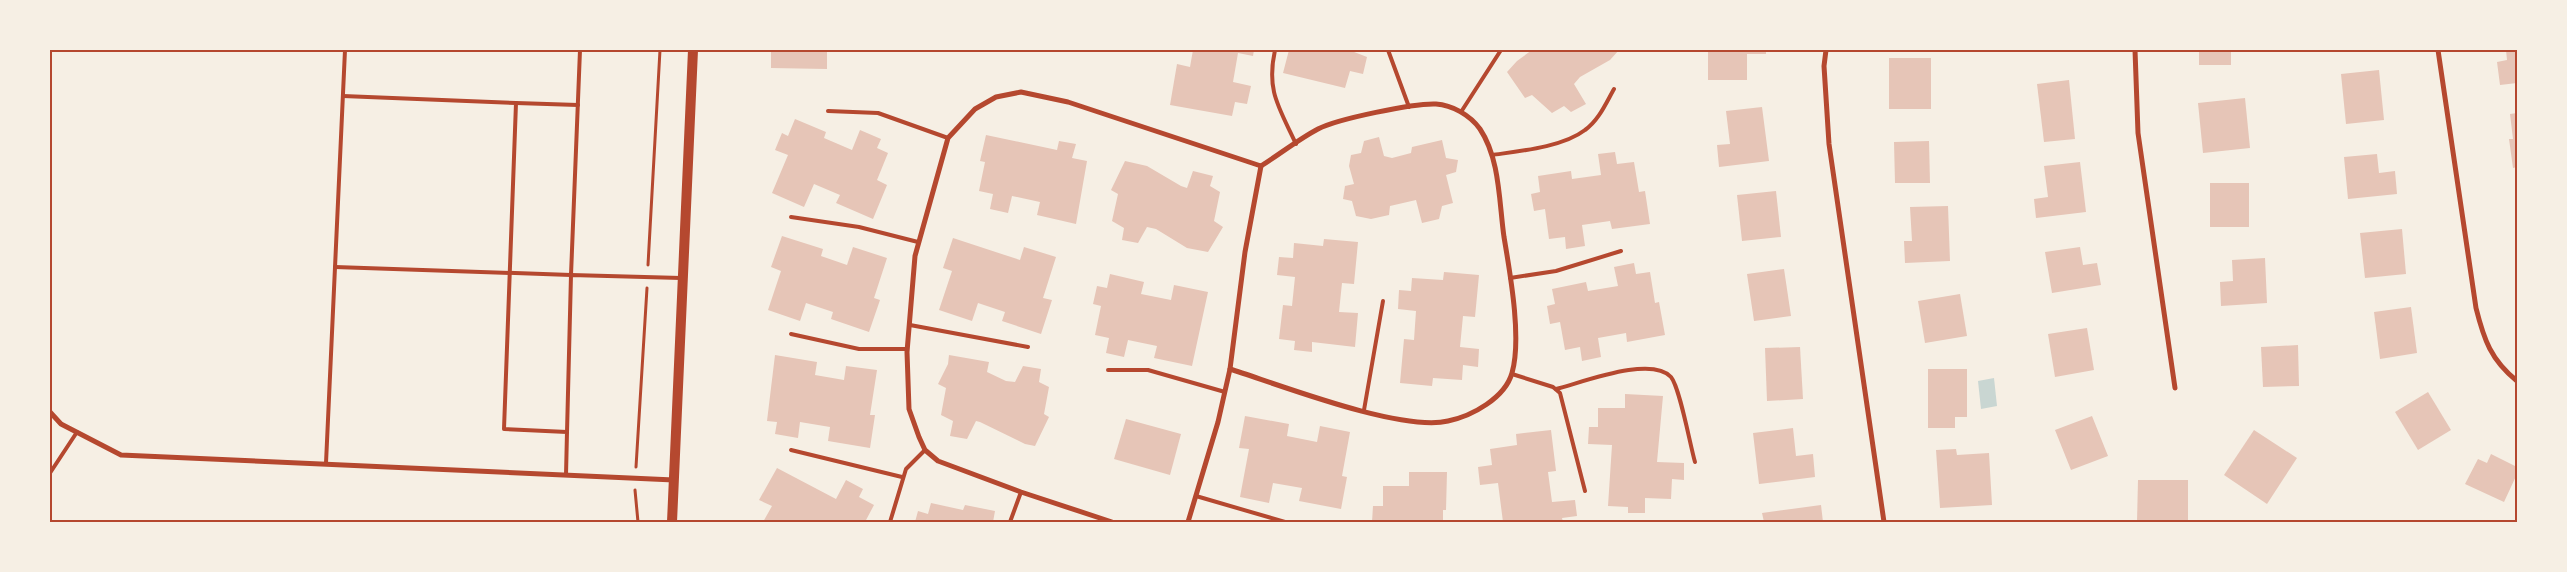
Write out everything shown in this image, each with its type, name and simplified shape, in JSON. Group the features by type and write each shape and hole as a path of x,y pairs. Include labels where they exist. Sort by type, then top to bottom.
{"main road":[{"path":"672,522 693,50"}],"street":[{"path":"1826,50 1824,66 1829,144 1884,522"},
{"path":"2135,50 2138,133 2175,388"},
{"path":"2438,50 2476,308 2484,339 2501,369 2517,381"},
{"path":"1112,522 1021,492 938,461 925,450 909,409 907,349 915,256 948,138 976,109 996,97 1021,92 1068,102 1261,166"},
{"path":"1188,522 1230,369 1245,252 1261,166 1319,128 1390,110 1436,104 1461,112 1479,127 1492,156 1510,278 1515,352 1512,374 1500,392 1476,412 1446,422 1410,421 1364,410 1230,369"},
{"path":"50,412 61,424 121,455 674,480"}],"lane":[{"path":"326,463 345,50"},
{"path":"566,475 571,275 580,50"},
{"path":"1274,50 1270,71 1272,92 1296,144"},
{"path":"1388,50 1409,107"},
{"path":"1461,112 1501,50"},
{"path":"1492,156 1548,146 1584,131 1598,117 1614,89"},
{"path":"343,96 578,105"},
{"path":"516,103 504,429 567,432"},
{"path":"828,112 878,113 948,138"},
{"path":"791,217 859,226 918,242"},
{"path":"1510,278 1556,271 1621,251"},
{"path":"336,266 683,278"},
{"path":"1364,410 1383,301"},
{"path":"910,325 1028,347"},
{"path":"791,334 859,349 907,349"},
{"path":"1556,389 1635,369 1661,371 1671,378 1677,392 1695,462"},
{"path":"1108,370 1148,370 1225,392"},
{"path":"1512,374 1556,389 1560,393 1585,491"},
{"path":"50,473 77,432"},
{"path":"791,450 902,477"},
{"path":"890,522 902,477 906,469 925,450"},
{"path":"1010,522 1021,492"},
{"path":"1196,496 1285,522"}],"shaded area":[{"path":"1994,378 1997,406 1981,409 1978,381"}],"building":[{"path":"771,50 827,50 827,69 771,68"},
{"path":"1193,50 1254,50 1253,56 1238,53 1233,82 1251,86 1247,104 1235,102 1232,116 1170,105 1177,64 1190,67"},
{"path":"1289,50 1349,50 1367,57 1363,74 1350,71 1345,88 1283,73"},
{"path":"1532,50 1619,50 1610,60 1580,77 1574,84 1586,104 1571,112 1564,106 1552,113 1532,95 1525,98 1507,72 1517,61"},
{"path":"1708,50 1766,50 1766,54 1747,54 1747,80 1708,80"},
{"path":"2199,50 2231,50 2231,65 2199,65"},
{"path":"2506,50 2517,50 2517,83 2500,85 2497,62 2507,60"},
{"path":"1889,58 1931,58 1931,109 1889,109"},
{"path":"2379,70 2384,120 2346,124 2341,74"},
{"path":"2069,80 2075,139 2044,142 2037,84"},
{"path":"2245,98 2250,148 2203,153 2198,103"},
{"path":"1762,107 1769,161 1719,167 1717,145 1730,144 1726,111"},
{"path":"2517,113 2517,167 2513,168 2509,139 2513,139 2510,114"},
{"path":"795,119 826,132 824,138 852,150 860,130 881,139 877,148 888,153 877,180 887,185 873,219 836,203 840,195 814,184 804,207 772,193 788,155 775,150 782,133 788,136"},
{"path":"986,135 1057,150 1059,141 1076,144 1072,158 1087,161 1076,224 1037,215 1040,202 1012,196 1008,213 990,209 993,194 979,191 985,162 980,161"},
{"path":"1379,137 1384,156 1392,158 1411,153 1412,147 1442,140 1446,158 1458,160 1456,172 1446,175 1453,203 1442,206 1439,219 1422,223 1416,200 1390,206 1389,215 1371,219 1356,216 1352,201 1343,199 1345,186 1354,184 1349,166 1351,155 1361,153 1364,141"},
{"path":"1929,141 1930,183 1895,183 1894,142"},
{"path":"1615,152 1617,164 1634,162 1639,192 1645,191 1650,224 1612,229 1610,221 1582,225 1585,246 1566,249 1565,237 1549,239 1545,209 1534,211 1531,194 1540,192 1538,176 1571,171 1572,179 1601,175 1598,154"},
{"path":"2377,154 2379,173 2395,171 2397,194 2348,199 2344,157"},
{"path":"1125,161 1147,166 1187,188 1193,171 1213,176 1210,186 1220,192 1214,221 1223,227 1208,252 1187,248 1156,229 1147,227 1138,243 1122,240 1124,228 1112,221 1118,194 1111,190"},
{"path":"2080,162 2086,212 2036,218 2034,199 2048,197 2044,166"},
{"path":"2210,183 2249,183 2249,227 2210,227"},
{"path":"1776,191 1781,237 1742,241 1737,195"},
{"path":"1948,206 1950,261 1905,263 1904,241 1912,241 1910,207"},
{"path":"2402,229 2406,274 2365,278 2360,233"},
{"path":"782,236 823,249 821,256 847,265 853,247 887,258 874,298 880,300 869,332 831,319 833,312 806,303 800,321 768,310 781,271 771,267"},
{"path":"953,238 1020,260 1024,247 1056,257 1043,298 1052,300 1041,334 1002,321 1005,312 978,303 972,321 939,310 952,271 943,268"},
{"path":"1324,239 1358,242 1354,284 1342,283 1339,312 1358,313 1355,347 1312,342 1312,352 1294,350 1295,341 1279,339 1283,305 1292,306 1295,277 1277,275 1279,257 1293,258 1294,243 1323,246"},
{"path":"2080,247 2083,265 2097,263 2101,285 2052,293 2045,252"},
{"path":"2265,258 2267,303 2221,306 2220,282 2233,281 2232,260"},
{"path":"1634,263 1636,274 1650,272 1655,303 1659,302 1665,335 1627,342 1626,333 1598,338 1601,357 1582,361 1580,347 1565,350 1560,322 1550,324 1547,306 1555,304 1552,289 1586,282 1588,291 1618,286 1614,267"},
{"path":"1784,269 1791,316 1754,321 1747,274"},
{"path":"1444,272 1479,275 1475,317 1463,316 1460,347 1479,349 1478,367 1463,365 1462,380 1433,378 1432,386 1400,383 1404,339 1414,340 1416,311 1398,309 1399,290 1411,291 1412,278 1443,280"},
{"path":"1110,274 1144,282 1141,294 1171,300 1174,285 1208,292 1192,366 1154,358 1157,346 1128,340 1124,357 1106,353 1109,338 1095,335 1101,306 1093,304 1097,286 1107,288"},
{"path":"1960,294 1967,336 1925,343 1918,301"},
{"path":"2411,307 2417,353 2380,359 2374,312"},
{"path":"2087,328 2094,370 2055,377 2048,334"},
{"path":"2298,345 2299,386 2263,387 2261,347"},
{"path":"1800,347 1803,399 1767,401 1765,348"},
{"path":"775,355 817,362 815,375 844,380 846,366 877,370 870,415 875,415 870,448 828,441 830,427 800,422 798,438 775,434 777,422 767,421"},
{"path":"949,355 989,362 987,372 1006,381 1015,382 1023,366 1041,369 1039,382 1049,387 1044,414 1049,417 1035,446 1025,444 976,421 967,439 950,436 953,421 941,415 946,388 938,384 948,364"},
{"path":"1928,369 1967,369 1967,417 1955,417 1955,428 1928,428"},
{"path":"2428,392 2451,430 2418,450 2395,412"},
{"path":"1625,394 1663,396 1657,462 1684,463 1684,480 1672,479 1671,499 1645,498 1645,513 1628,513 1628,507 1608,506 1612,445 1588,444 1589,427 1598,427 1598,408 1625,408"},
{"path":"1245,416 1289,424 1287,436 1317,442 1320,426 1350,432 1342,476 1347,477 1341,509 1299,501 1302,488 1273,483 1269,503 1240,497 1249,449 1239,448"},
{"path":"2092,416 2108,456 2071,470 2055,430"},
{"path":"1126,419 1181,434 1170,475 1114,459"},
{"path":"1793,428 1796,456 1813,454 1815,477 1759,484 1753,433"},
{"path":"1551,430 1556,471 1548,472 1552,502 1575,500 1577,516 1562,518 1563,522 1503,522 1498,483 1480,485 1478,467 1492,465 1490,449 1517,445 1516,434"},
{"path":"2254,430 2297,458 2267,504 2224,475"},
{"path":"1956,449 1957,455 1989,453 1992,505 1940,508 1936,450"},
{"path":"2491,454 2517,467 2517,474 2504,502 2465,484 2478,459 2487,463"},
{"path":"777,468 836,499 846,480 863,489 859,497 874,505 865,522 763,522 772,506 759,500"},
{"path":"1409,472 1447,472 1446,510 1443,510 1443,522 1372,522 1373,506 1383,506 1383,486 1409,486"},
{"path":"2138,480 2188,480 2188,522 2137,522"},
{"path":"931,503 963,510 965,505 995,511 993,522 915,522 918,511 928,514"},
{"path":"1821,505 1823,522 1764,522 1762,513"}]}
